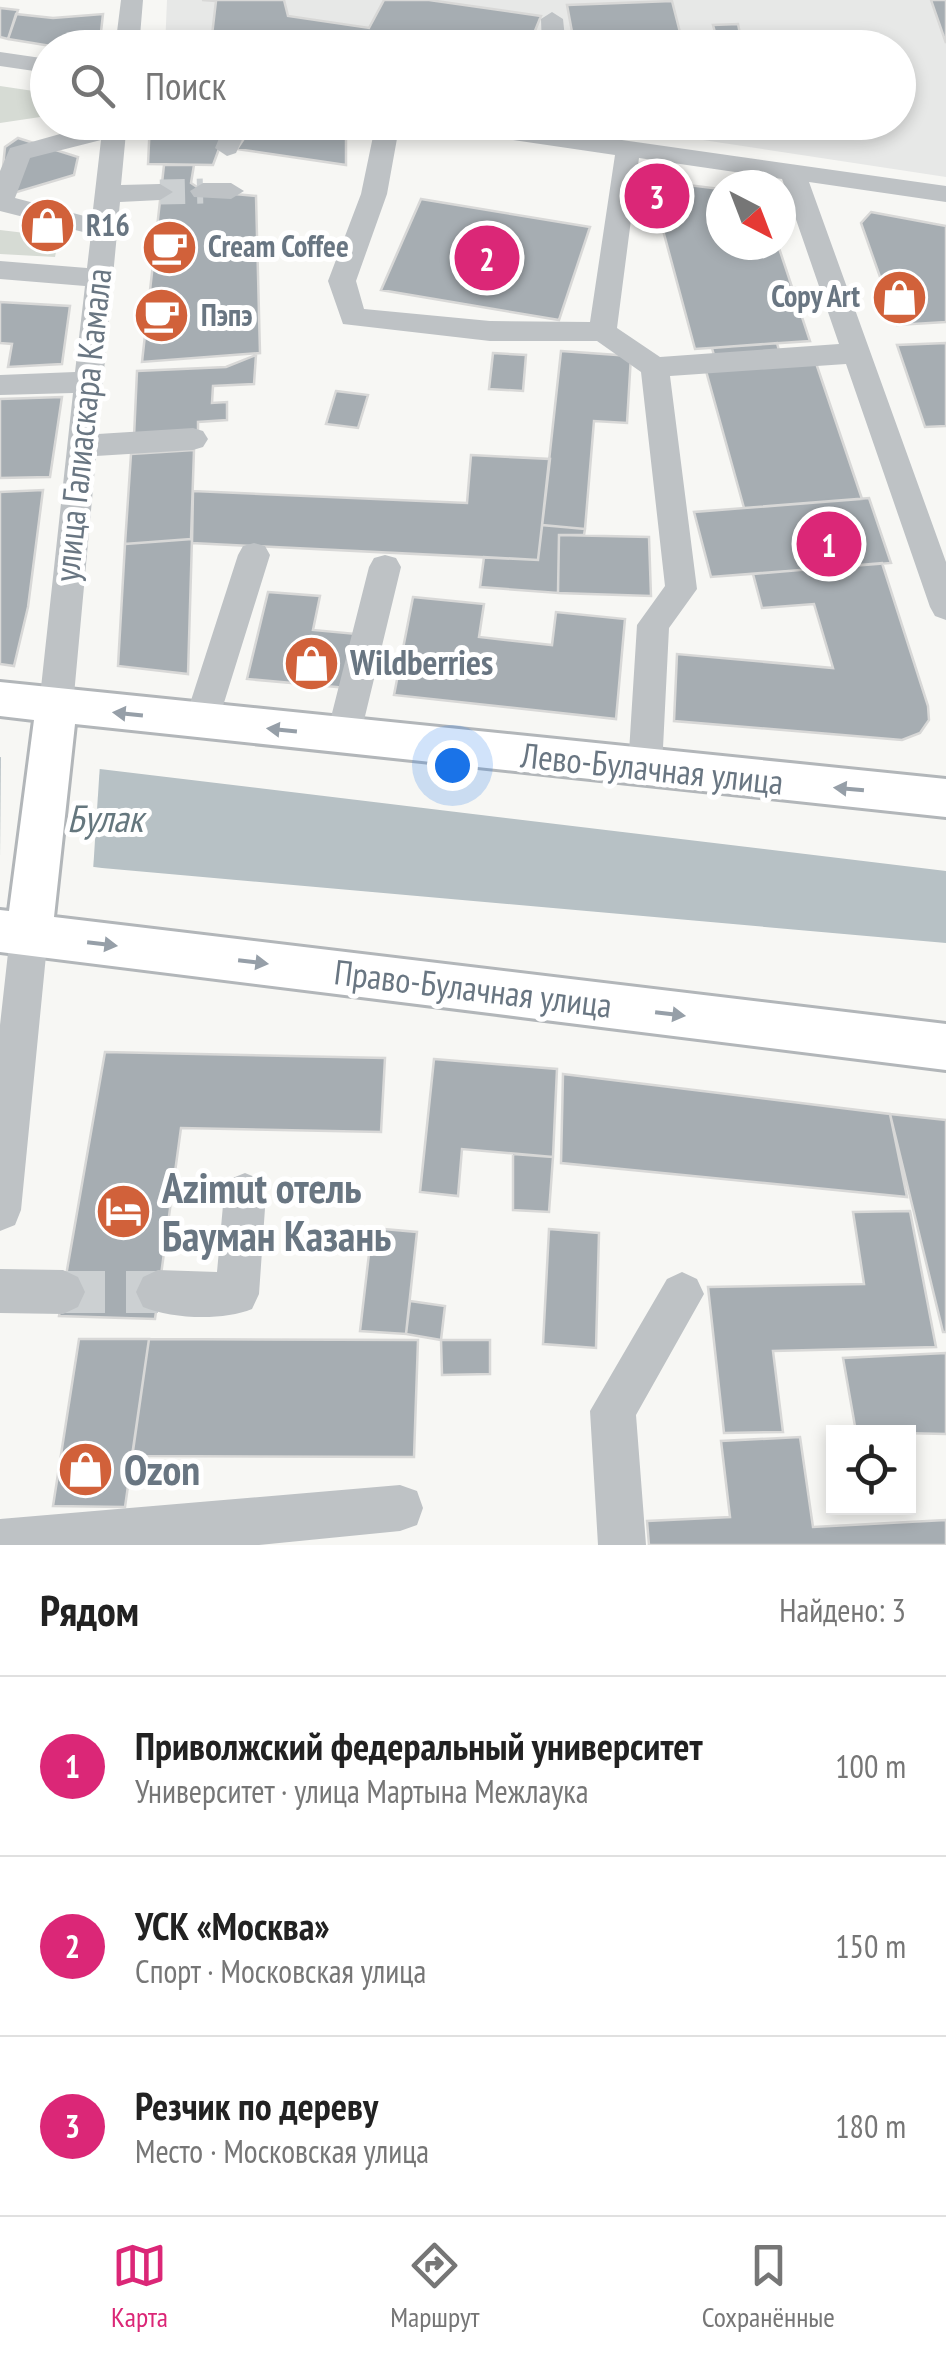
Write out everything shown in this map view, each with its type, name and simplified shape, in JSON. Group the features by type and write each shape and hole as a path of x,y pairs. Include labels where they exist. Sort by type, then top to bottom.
{"main road":[{"name":"Лево-Булачная улица","path":"0,700 54,717 201,722 946,798"},
{"path":"14,933 35,884 54,717"},
{"name":"Право-Булачная улица","path":"14,933 946,1047"}],"street":[{"path":"130,30 132,0"},
{"path":"552,19 553,30"},
{"path":"0,60 30,64"},
{"path":"65,140 19,153 1,203 103,229"},
{"name":"улица Галиаскара Камала","path":"54,717 112,140"},
{"path":"227,148 230,140"},
{"path":"384,140 374,194 342,280 353,317 490,331 603,332 655,366 857,353"},
{"path":"592,140 628,150 766,170"},
{"path":"603,332 628,150"},
{"path":"796,174 946,194"},
{"path":"796,180 857,353 934,540 946,607"},
{"path":"203,192 232,191"},
{"path":"106,194 160,192"},
{"path":"0,270 99,278"},
{"path":"645,768 653,625 681,588 655,366"},
{"path":"0,385 87,382"},
{"path":"82,446 193,439"},
{"path":"201,722 254,555"},
{"path":"342,737 384,567"},
{"path":"0,1210 14,933"},
{"path":"158,1292 238,1294 245,1194"},
{"path":"0,1291 63,1292"},
{"path":"622,1545 613,1412 682,1294"},
{"path":"0,1543 33,1544 400,1508"}],"shaded area":[{"path":"167,0 946,0 946,177 703,140 916,140 916,30 166,30"},
{"path":"0,86 30,90 30,119 0,123"},
{"path":"0,230 59,237 55,257 0,254"}],"water":[{"name":"Булак","path":"0,757 946,871 946,943 102,868 0,855"}],"pier":[{"path":"1,752 100,764 93,871 0,860"}],"building":[{"path":"202,0 284,0 288,16 369,28 384,0 429,0 541,16 535,30 213,30 216,1"},
{"path":"931,0 946,0 946,43"},
{"path":"672,1 679,30 572,30 567,5"},
{"path":"0,8 18,10 8,39 0,37"},
{"path":"16,14 53,18 103,14 101,30 30,30 30,43 8,39"},
{"path":"738,24 739,30 714,30 713,25"},
{"path":"18,138 78,157 74,175 0,197 5,147"},
{"path":"149,140 222,140 213,165 148,164"},
{"path":"243,140 346,140 346,165 237,149"},
{"path":"164,165 194,165 191,183 203,191 256,196 260,353 142,362"},
{"path":"655,181 706,187 706,260 783,260 810,341 695,349 657,208"},
{"path":"421,199 590,227 559,320 381,290"},
{"path":"871,212 946,226 946,322 897,325 861,223"},
{"path":"0,302 70,306 62,364 8,367 12,344 0,343"},
{"path":"777,343 783,366 718,370 712,348"},
{"path":"946,343 946,426 925,427 897,345"},
{"path":"561,351 631,356 627,423 594,421 585,529 542,525"},
{"path":"493,353 526,355 523,391 489,389"},
{"path":"256,355 254,384 213,386 212,403 227,402 227,420 198,422 198,432 134,437 137,371 226,367"},
{"path":"816,363 862,499 744,508 706,371"},
{"path":"336,391 368,395 358,428 326,424"},
{"path":"62,397 50,477 0,478 0,399"},
{"path":"194,450 191,539 125,544 131,454"},
{"path":"471,455 550,459 538,560 192,543 193,491 467,503"},
{"path":"43,490 28,607 14,666 0,664 0,492"},
{"path":"869,498 891,563 711,577 694,512"},
{"path":"542,525 585,529 584,535 559,535 558,593 480,587 484,557 538,560"},
{"path":"559,535 649,537 651,596 558,593"},
{"path":"192,539 188,674 118,666 125,544"},
{"path":"882,563 928,706 929,720 920,733 902,740 674,721 677,654 833,668 814,604 762,608 753,574"},
{"path":"268,592 320,596 313,630 357,634 347,688 247,679"},
{"path":"413,597 484,604 479,637 552,645 556,612 625,619 616,719 394,695"},
{"name":"Azimut отель Бауман Казань","path":"105,1052 385,1058 381,1132 181,1128 155,1319 59,1316"},
{"path":"434,1059 557,1069 553,1157 462,1149 458,1196 420,1192"},
{"path":"563,1074 890,1114 907,1197 561,1163"},
{"path":"890,1114 946,1120 946,1332 943,1332"},
{"path":"513,1154 553,1157 549,1212 513,1210"},
{"path":"910,1211 936,1347 773,1351 783,1432 724,1433 708,1287 864,1284 853,1212"},
{"path":"372,1228 417,1232 406,1334 360,1331"},
{"path":"549,1229 599,1233 596,1348 543,1344"},
{"path":"410,1301 445,1306 441,1340 406,1334"},
{"path":"79,1339 149,1339 125,1507 53,1506"},
{"path":"149,1339 418,1340 414,1457 132,1456"},
{"path":"441,1340 490,1340 490,1374 442,1375"},
{"path":"946,1353 946,1434 916,1433 916,1425 855,1425 843,1358"},
{"path":"800,1437 813,1527 946,1520 946,1545 649,1545 647,1521 730,1517 721,1441"}],"tunnel":[{"path":"160,192 203,191"},
{"path":"63,1292 158,1292"}],"place":[{"name":"Резчик по дереву","path":"657,196"},
{"name":"R16","path":"47,226"},
{"name":"Cream Coffee","path":"169,247"},
{"name":"УСК «Москва»","path":"487,258"},
{"name":"Copy Art","path":"899,297"},
{"name":"Пэпэ","path":"162,316"},
{"name":"Приволжский федеральный университет","path":"829,544"},
{"name":"Wildberries","path":"311,663"},
{"name":"Azimut отель Бауман Казань","path":"123,1212"},
{"name":"Ozon","path":"85,1470"}]}
